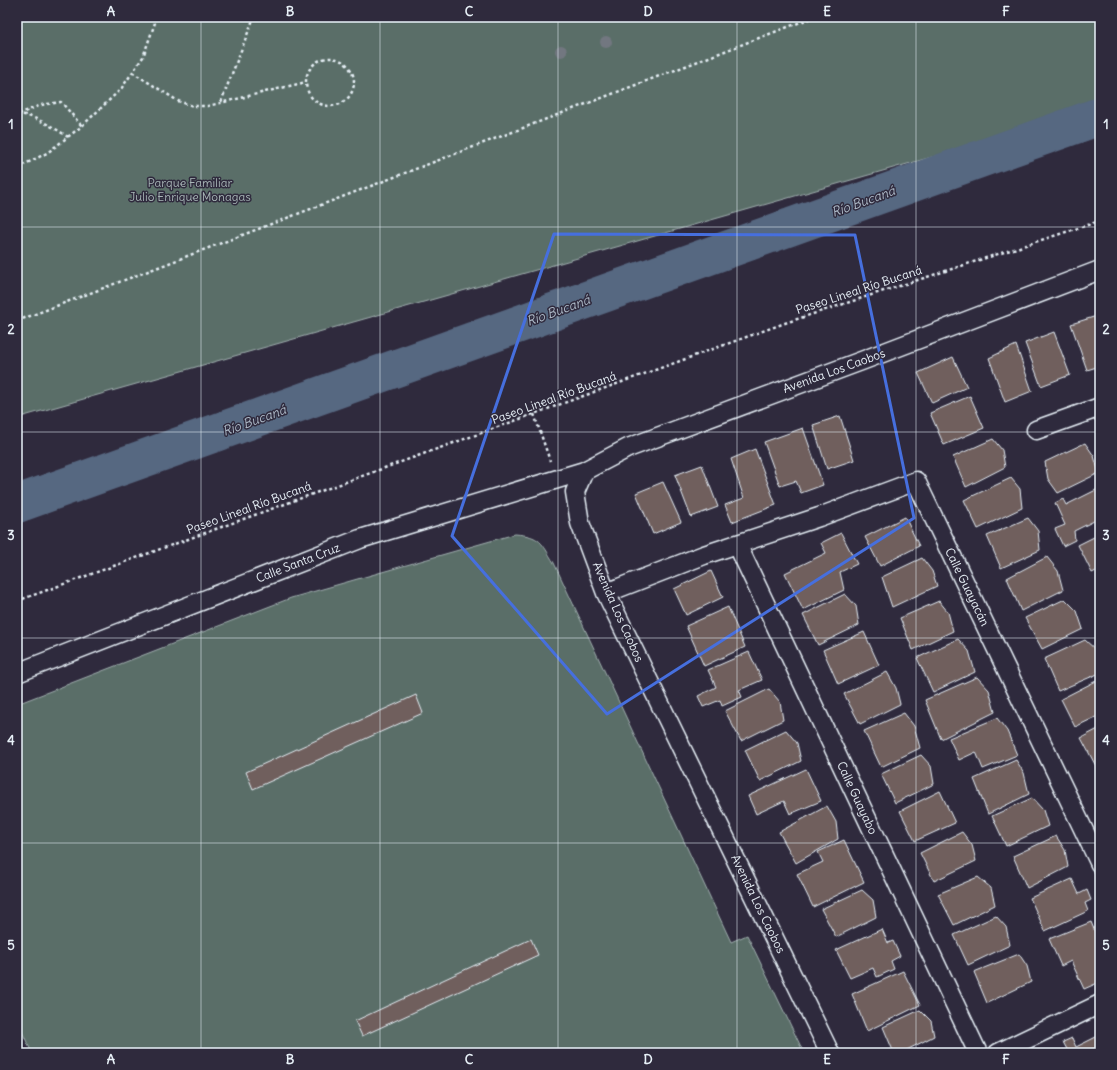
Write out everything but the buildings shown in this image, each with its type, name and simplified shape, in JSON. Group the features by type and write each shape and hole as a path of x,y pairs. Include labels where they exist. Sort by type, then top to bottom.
{"street":[{"name":"Avenida Los Caobos","path":"830,1053 606,592 580,523 575,492 584,471 628,448 1100,270"},
{"path":"1036,430 1100,407"},
{"name":"Calle Santa Cruz","path":"17,673 360,539 584,471"},
{"name":"Calle Guayacán","path":"737,544 819,517 916,481 1100,864"},
{"path":"606,592 737,544"},
{"name":"Calle Guayabo","path":"737,544 978,1053"},
{"path":"998,1053 1100,1004"}],"path":[{"path":"17,168 47,153 82,126 121,89 143,57 157,17"},
{"path":"221,103 254,17"},
{"path":"17,322 814,17"},
{"path":"334,58 342,61 353,73 354,88 345,101 339,105 323,105 316,102 311,96 306,82 312,66 322,60 334,58"},
{"path":"132,72 178,101 193,106 208,106 306,82"},
{"path":"18,114 40,105 61,102 82,126"},
{"path":"18,114 30,116 68,137"},
{"name":"Paseo Lineal Río Bucaná","path":"17,601 785,323 1100,221"},
{"path":"534,414 556,480"}],"highlighted area":[{"path":"554,234 855,235 914,518 607,714 452,536"}],"green space":[{"name":"Parque Familiar Julio Enrique Monagas","path":"17,17 1100,17 1100,109 17,418"},
{"path":"515,534 530,536 539,541 554,563 731,942 747,935 804,1053 32,1053 17,1021 17,704 291,598"}],"waterway":[{"name":"Río Bucaná","path":"17,504 1100,116"}]}
